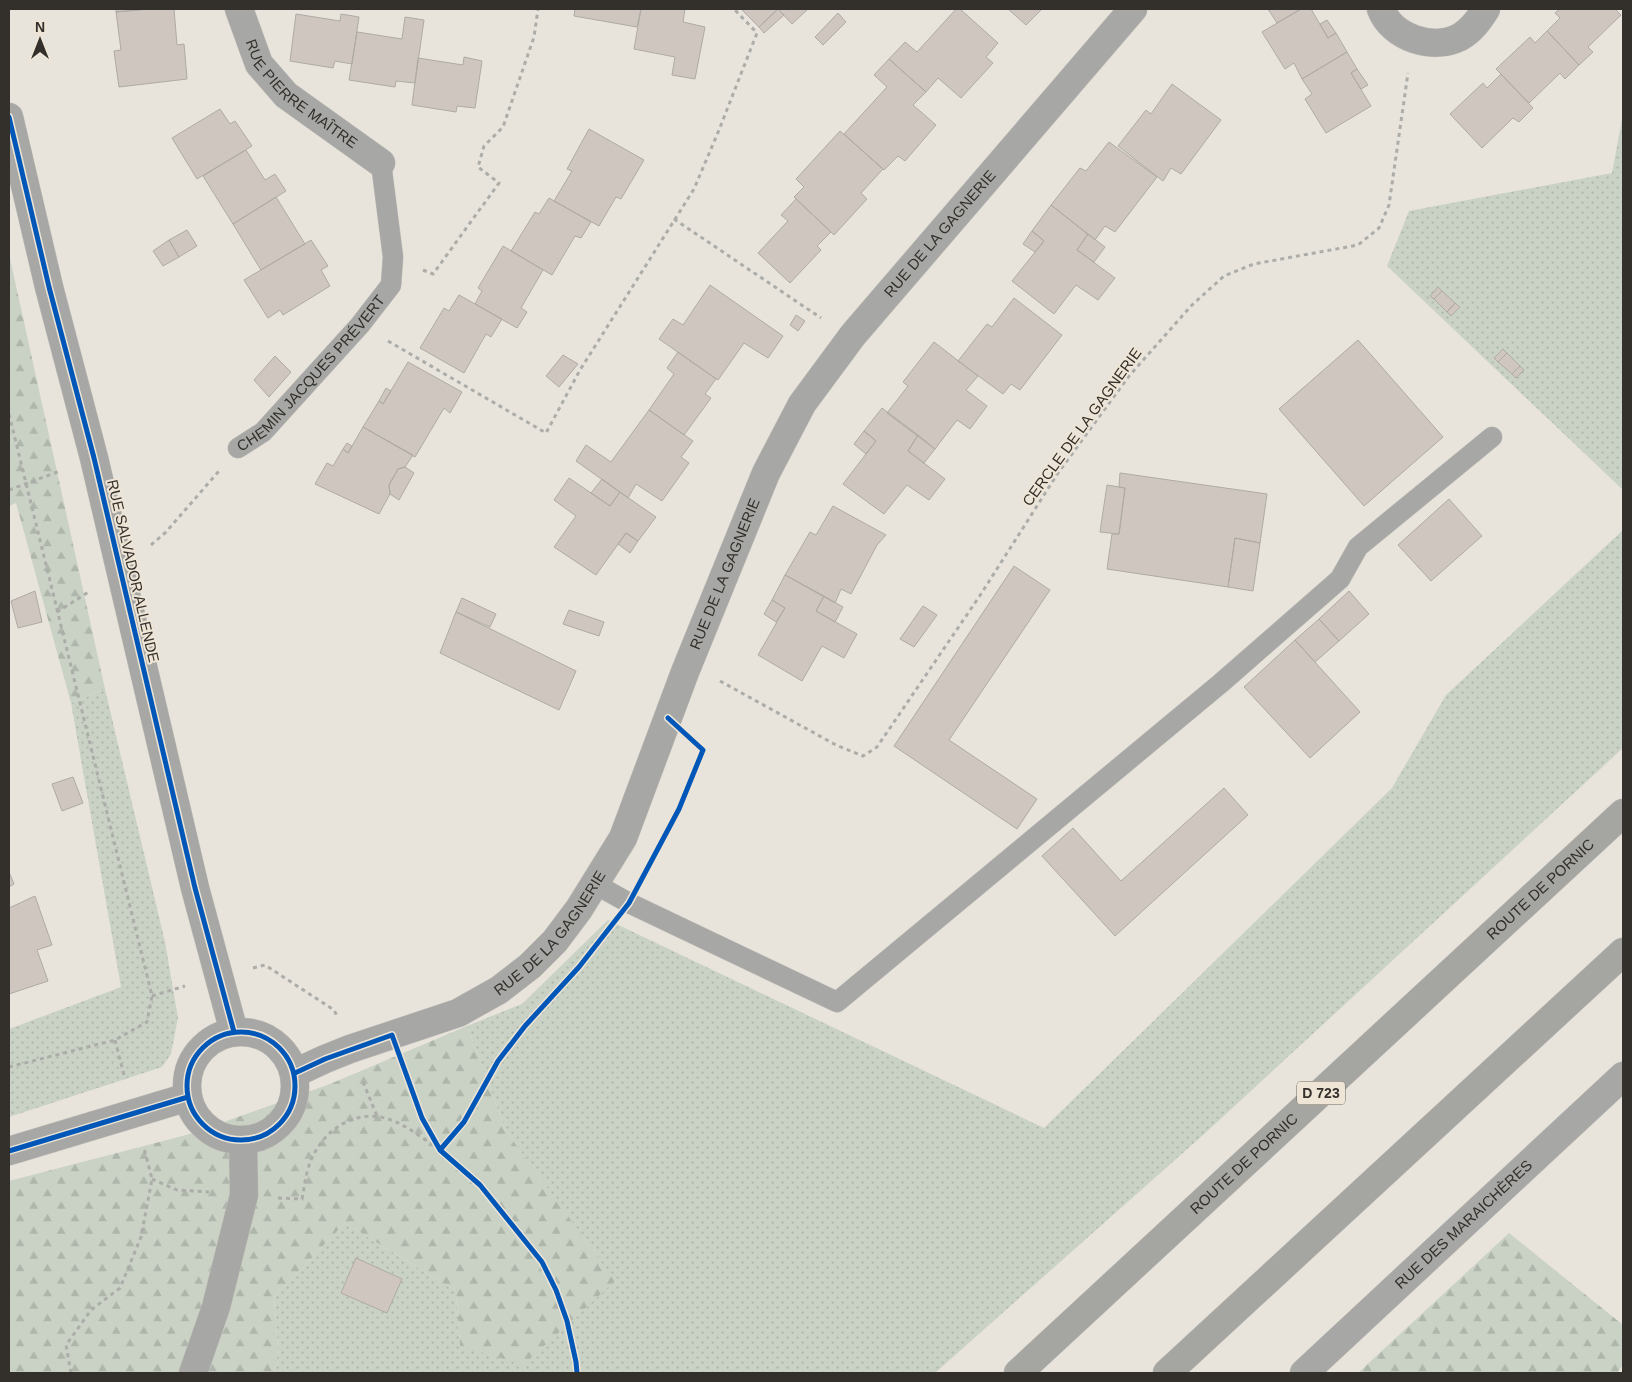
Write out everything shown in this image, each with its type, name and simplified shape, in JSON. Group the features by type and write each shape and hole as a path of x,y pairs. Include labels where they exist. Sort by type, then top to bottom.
{"highway":[{"name":"ROUTE DE PORNIC","path":"1018,1373 1623,813"},
{"path":"1167,1373 1623,952"}],"street":[{"name":"RUE PIERRE MAÎTRE","path":"238,9 259,64 286,95 382,163"},
{"name":"RUE DE LA GAGNERIE","path":"295,1073 325,1058 458,1013 499,990 530,966 555,941 579,909 623,838 685,672 766,473 802,404 853,335 1133,9"},
{"path":"1381,9 1395,28 1413,39 1436,43 1459,37 1478,23 1486,9"},
{"name":"RUE SALVADOR ALLENDE","path":"9,117 49,286 94,458 195,888 234,1032"},
{"path":"234,1032 250,1032 265,1036 279,1046 289,1058 295,1073 296,1089 293,1105 285,1119 274,1130 260,1138 228,1139 214,1134 202,1124 193,1112 188,1097 189,1072 193,1060 200,1050 210,1041 234,1032"},
{"name":"RUE DES MARAICHÈRES","path":"1304,1373 1623,1076"},
{"path":"9,1151 188,1097"},
{"path":"193,1373 216,1307 244,1195 244,1140"}],"lane":[{"name":"CHEMIN JACQUES PRÉVERT","path":"238,448 263,432 360,325 391,284 393,257 382,163"},
{"path":"595,884 629,903 837,1002 1221,683 1340,579 1358,547 1492,437"}],"path":[{"path":"393,257 433,274 499,183 478,167 484,146 504,127 534,37 538,9"},
{"path":"360,325 546,433 580,370 694,189 757,32 734,9"},
{"path":"674,219 827,322 853,335"},
{"path":"9,414 56,612 152,996 147,1022 115,1040 9,1067"},
{"path":"9,490 94,458"},
{"path":"152,996 265,965 334,1010 377,1116"},
{"path":"71,1373 66,1345 91,1310 120,1288 141,1238 152,1179 115,1040"},
{"path":"152,1179 177,1190 302,1199 308,1168 316,1151 328,1136 341,1124 354,1118 377,1116 392,1120 447,1156"},
{"path":"431,1134 440,1150"}],"green space":[{"path":"1623,114 1623,490 1387,266 1409,211 1612,173"},
{"path":"9,254 105,689 71,703 16,503 9,506"},
{"path":"1623,530 1623,748 1202,1136 935,1373 271,1373 279,1361 274,1297 345,1223 456,1291 460,1346 614,1281 506,1131 467,1026 522,1004 608,920 1044,1128 1392,788 1446,695"},
{"path":"105,689 165,942 178,1018 171,1054 162,1067 9,1117 9,1029 121,987 71,703"},
{"path":"467,1026 506,1131 615,1281 523,1365 460,1346 456,1291 345,1223 274,1297 279,1361 271,1373 9,1373 9,1181 190,1134 330,1084"},
{"path":"1509,1233 1623,1325 1623,1365 1617,1373 1358,1373"}],"building":[{"path":"116,9 148,9 116,12"},
{"path":"174,9 177,45 184,44 187,79 119,87 114,51 121,50 116,12"},
{"path":"575,9 641,9 637,27 574,16"},
{"path":"641,9 685,9 683,22 705,27 695,79 672,75 675,57 634,49"},
{"path":"741,9 778,9 759,27"},
{"path":"778,9 808,9 792,24"},
{"path":"778,9 784,15 764,33 759,27"},
{"path":"956,9 960,9 998,43 986,57 993,63 961,98 938,78 926,92 889,59 905,42 917,52"},
{"path":"1008,9 1042,9 1026,25"},
{"path":"1268,9 1301,9 1277,23"},
{"path":"1301,9 1311,9 1328,38 1336,33 1347,52 1302,79 1294,63 1285,69 1262,32"},
{"path":"1560,9 1615,9 1621,15 1588,47 1593,52 1579,65 1547,31 1560,18 1555,13"},
{"path":"838,13 846,22 823,45 815,37"},
{"path":"296,14 340,21 341,14 359,17 352,64 335,61 333,68 290,61"},
{"path":"405,17 424,20 415,83 396,81 395,87 349,80 357,32 402,39"},
{"path":"1327,20 1336,33 1328,38 1320,24"},
{"path":"1547,31 1579,65 1565,79 1560,73 1529,103 1496,69 1530,37 1535,43"},
{"path":"1347,52 1357,69 1351,73 1371,106 1326,133 1305,99 1312,94 1302,79"},
{"path":"464,57 482,61 475,108 457,106 456,112 412,105 418,58 463,65"},
{"path":"889,59 926,92 913,105 936,125 905,161 898,156 884,170 844,134 887,87 874,75"},
{"path":"1357,69 1368,85 1361,89 1351,73"},
{"path":"1501,74 1533,108 1519,122 1513,118 1482,148 1450,114 1483,83 1487,88"},
{"path":"1172,84 1221,120 1181,174 1171,168 1163,181 1118,146 1146,110 1151,114"},
{"path":"220,109 230,124 235,121 252,146 197,179 172,138"},
{"path":"589,129 644,160 621,199 616,197 599,226 554,201 572,171 567,169"},
{"path":"840,131 883,169 861,193 867,199 834,235 794,197 804,187 796,179"},
{"path":"1109,142 1157,177 1115,232 1105,226 1095,240 1051,205 1080,168 1086,171"},
{"path":"246,150 265,180 275,174 286,191 233,224 203,176"},
{"path":"276,197 305,244 261,270 233,224"},
{"path":"549,198 591,222 581,238 575,236 552,275 511,251 535,212 539,214"},
{"path":"796,199 831,232 817,246 821,250 790,283 758,253 788,221 781,215"},
{"path":"1051,205 1088,234 1077,250 1115,278 1098,300 1076,285 1054,314 1012,281 1044,241 1032,231"},
{"path":"187,230 197,246 179,257 169,240"},
{"path":"1032,231 1044,241 1035,252 1023,244"},
{"path":"1088,234 1105,247 1094,262 1077,250"},
{"path":"169,240 179,257 163,266 153,251"},
{"path":"311,240 328,266 321,270 330,286 283,315 280,310 268,318 244,280"},
{"path":"503,246 543,270 521,308 527,312 517,328 475,304 482,291 478,288"},
{"path":"710,285 783,336 768,358 744,343 718,380 659,339 673,319 683,325"},
{"path":"1438,287 1442,291 1434,299 1430,296"},
{"path":"1442,291 1455,303 1447,312 1434,299"},
{"path":"459,295 502,319 491,337 486,334 464,373 420,348 444,308 449,311"},
{"path":"1014,298 1062,335 1020,390 1011,384 1003,394 958,361 987,324 992,327"},
{"path":"1455,303 1460,307 1451,316 1447,312"},
{"path":"796,315 805,321 798,331 790,325"},
{"path":"1358,340 1443,437 1364,506 1279,409"},
{"path":"934,342 978,376 966,390 987,406 970,429 957,420 935,449 887,413 908,386 903,382"},
{"path":"1503,349 1507,353 1498,362 1494,358"},
{"path":"678,352 716,379 705,394 711,398 684,435 649,410 674,374 667,368"},
{"path":"1507,353 1520,366 1512,374 1498,362"},
{"path":"563,355 578,364 559,387 546,376"},
{"path":"275,356 291,372 269,397 254,380"},
{"path":"408,362 462,392 450,413 444,408 415,457 363,427 379,401 383,404"},
{"path":"1520,366 1524,370 1516,378 1512,374"},
{"path":"386,388 391,391 383,404 379,401"},
{"path":"882,408 918,435 908,451 945,479 929,500 907,485 884,514 843,484 876,441 864,431"},
{"path":"649,410 693,441 681,457 689,463 662,501 636,484 628,498 576,461 586,445 611,462"},
{"path":"363,427 413,455 405,467 398,469 389,485 390,494 379,514 315,484 327,463 333,466 343,449 348,453"},
{"path":"864,431 876,441 866,454 854,444"},
{"path":"918,435 935,449 924,463 908,451"},
{"path":"347,443 352,446 348,453 343,449"},
{"path":"405,467 414,473 399,500 390,494 389,485 398,469"},
{"path":"1120,473 1267,494 1260,543 1235,538 1228,587 1107,569 1112,534 1119,534 1125,488 1119,487"},
{"path":"569,478 610,506 620,492 656,517 638,541 626,533 596,575 554,547 576,516 554,500"},
{"path":"602,479 620,492 610,506 591,493"},
{"path":"1107,485 1125,488 1119,534 1100,532"},
{"path":"1449,499 1482,536 1431,581 1398,545"},
{"path":"833,506 886,535 877,545 851,594 841,589 835,603 785,575 810,532 816,535"},
{"path":"626,533 638,541 630,553 618,544"},
{"path":"1235,538 1260,543 1253,591 1228,587"},
{"path":"1014,566 1050,590 949,740 1037,799 1017,829 894,746"},
{"path":"785,575 824,596 816,611 857,634 844,658 822,646 802,681 758,655 785,608 772,600"},
{"path":"35,591 42,622 18,628 11,601"},
{"path":"1349,591 1369,614 1339,641 1319,619"},
{"path":"824,596 843,607 835,622 816,611"},
{"path":"462,598 496,614 490,627 456,612"},
{"path":"772,600 785,608 776,622 764,614"},
{"path":"923,606 937,615 914,647 900,639"},
{"path":"569,610 604,622 599,636 563,624"},
{"path":"456,612 576,671 559,710 440,653"},
{"path":"1319,619 1339,641 1315,662 1295,640"},
{"path":"1295,640 1360,712 1310,758 1244,687"},
{"path":"73,777 83,803 62,811 52,784"},
{"path":"1224,788 1248,815 1115,936 1042,856 1073,828 1121,881"},
{"path":"9,872 14,884 9,887"},
{"path":"35,896 52,945 37,950 48,981 9,994 9,908"},
{"path":"356,1258 402,1279 387,1313 341,1293"}],"cycle path":[{"path":"9,117 49,287 94,458 195,888 234,1032"},
{"path":"440,1150 464,1122 498,1061 525,1026 579,967 629,903 679,809 703,750 668,718"},
{"path":"241,1032 262,1036 279,1048 291,1065 295,1086 291,1107 279,1124 262,1136 241,1140 220,1136 203,1124 191,1107 187,1086 191,1065 203,1048 220,1036 241,1032"},
{"path":"295,1073 325,1059 392,1035 422,1118 440,1150 480,1185 542,1262 556,1290 567,1321 577,1373"},
{"path":"9,1151 188,1097"}]}
